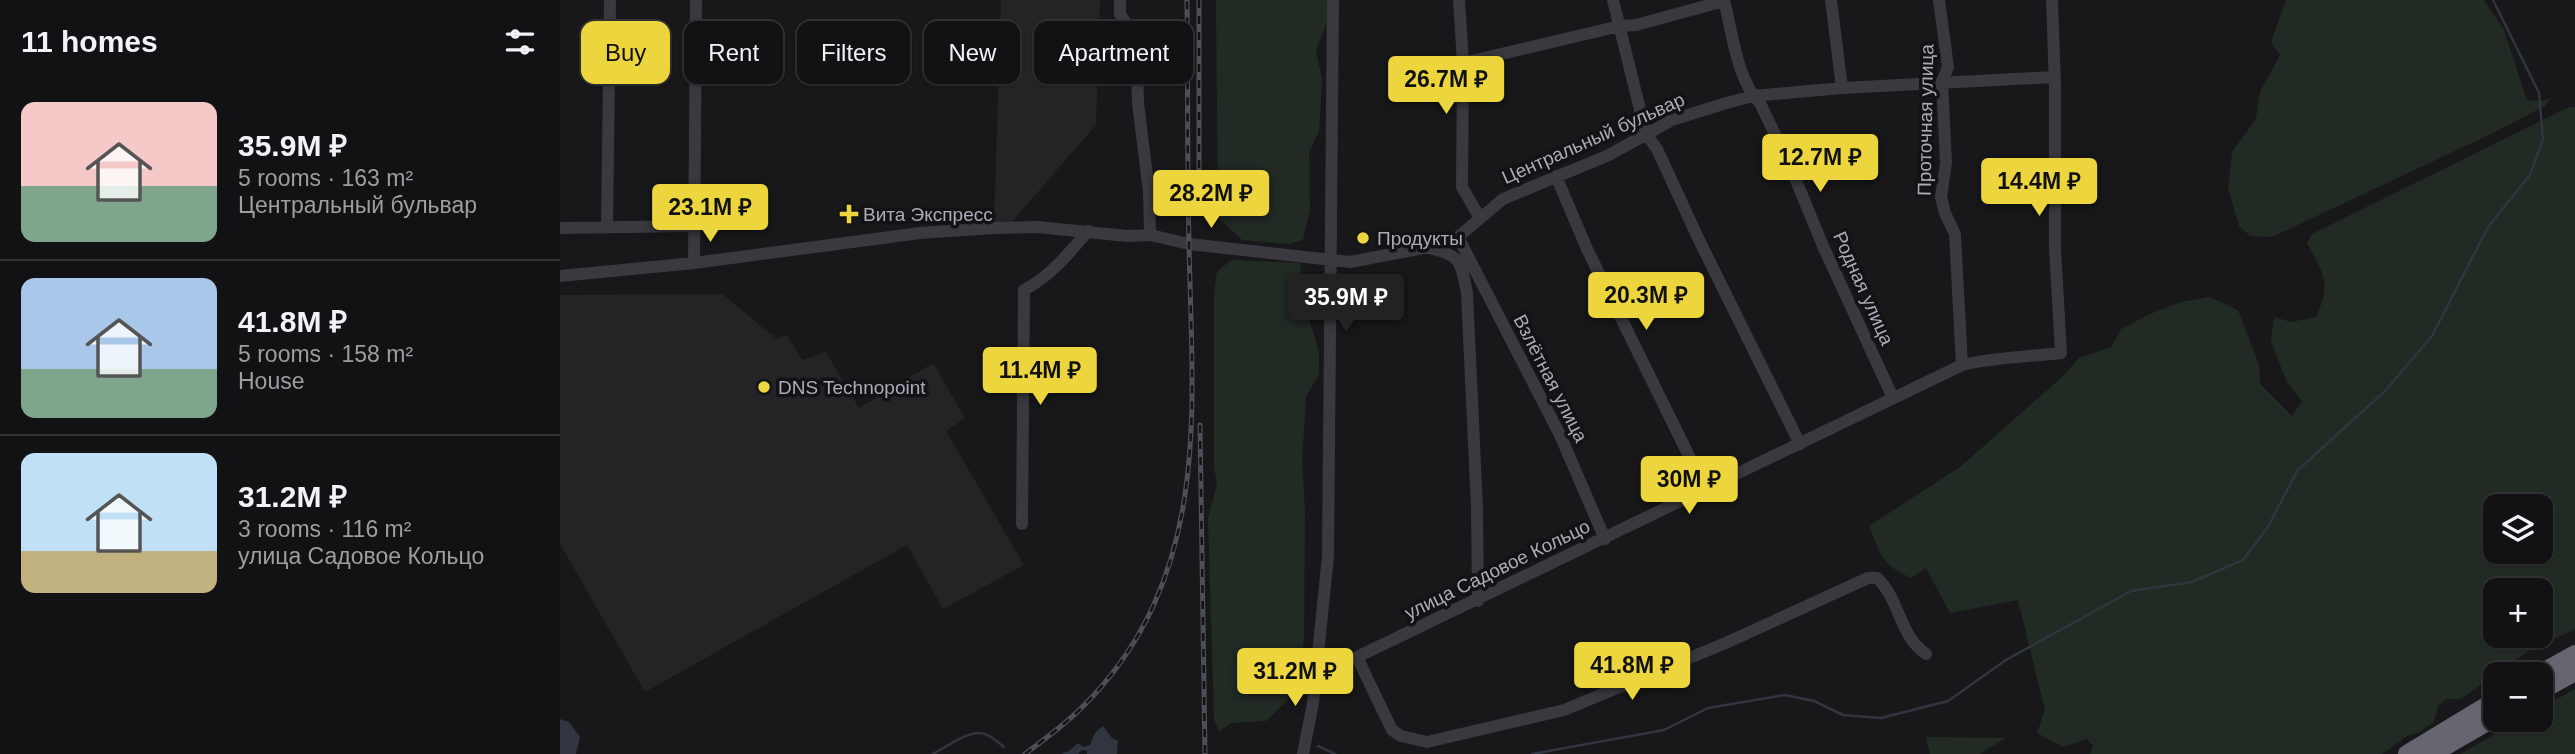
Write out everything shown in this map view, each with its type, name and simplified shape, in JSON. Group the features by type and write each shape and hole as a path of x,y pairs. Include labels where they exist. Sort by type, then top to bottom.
{"highway":[{"path":"2553,666 2575,653"},
{"path":"2553,684 2575,672"},
{"path":"2407,754 2483,708"},
{"path":"2432,754 2483,725"}],"street":[{"path":"607,226 610,0"},
{"path":"694,263 696,0"},
{"path":"1120,0 1120,15 1136,39 1138,103 1149,192 1150,235"},
{"path":"1303,754 1313,703 1328,556 1333,0"},
{"path":"1459,0 1463,63 1462,187 1480,218"},
{"path":"1613,0 1646,134 1657,149 1800,444"},
{"path":"1831,0 1842,88"},
{"name":"Проточная улица","path":"1939,0 1948,67 1942,82 1946,163 1941,197 1955,234 1962,365"},
{"name":"улица Садовое Кольцо","path":"1316,666 1357,657 1478,601 1962,365 1982,360 2007,360 2061,353 2055,250 2052,0"},
{"path":"1463,63 1620,26 1636,25 1724,1"},
{"name":"Родная улица","path":"1724,1 1745,81 1760,103 1791,168 1823,246 1893,398"},
{"name":"Центральный бульвар","path":"560,276 694,263 932,232 1037,227 1127,236 1150,235 1189,244 1350,262 1445,244 1458,237 1503,199 1609,155 1672,120 1753,96 1842,88 2054,77"},
{"path":"1556,176 1587,249 1690,458 1695,480 1693,496"},
{"path":"560,228 693,226"},
{"path":"1023,524 1024,290 1039,282 1064,259 1088,231"},
{"name":"Взлётная улица","path":"1458,237 1560,435 1605,539"},
{"path":"1428,248 1457,257 1462,266 1467,293 1477,508 1478,601"},
{"path":"1357,657 1392,730 1401,736 1427,742 1564,710 1705,652 1868,578 1877,578 1886,587 1907,634 1916,647 1926,654"}],"shaded area":[{"path":"1001,0 1100,0 1099,21 1034,21 1034,84 1097,84 1096,125 1011,223 994,222 998,84 1020,84 1020,21 1000,21"},
{"path":"1216,0 1327,0 1327,22 1316,50 1322,80 1319,131 1309,153 1310,209 1303,240 1289,244 1242,240 1218,217"},
{"path":"2286,0 2484,0 2504,30 2527,100 2541,101 2551,98 2545,106 2493,133 2272,237 2250,236 2239,226 2228,188 2232,152 2256,119 2260,92 2280,55 2271,42"},
{"path":"2569,107 2575,107 2575,629 2553,639 2553,578 2483,578 2483,648 2534,648 2513,662 2483,662 2483,683 2461,699 2446,699 2438,706 2434,721 2382,754 2090,754 2093,746 2087,739 2063,747 2037,733 2045,710 2018,600 1950,613 1926,568 1911,578 1893,568 1883,558 1869,526 1960,467 2062,377 2079,358 2111,347 2121,329 2181,302 2209,297 2238,310 2259,365 2260,384 2292,416 2302,401 2287,382 2271,342 2274,317 2291,322 2316,317 2321,305 2324,279 2307,243 2312,234"},
{"path":"1231,260 1300,263 1309,318 1319,352 1319,374 1306,397 1302,462 1305,511 1304,640 1298,677 1287,701 1266,721 1231,723 1219,732 1214,719 1208,518 1217,484 1214,467 1214,294 1217,272"},
{"path":"722,294 777,339 787,335 802,360 826,352 859,408 933,363 965,418 946,431 1024,565 943,609 907,545 645,692 560,544 560,295"},
{"path":"2575,689 2575,754 2460,754 2499,732 2553,732 2553,701"},
{"path":"560,719 569,722 580,737 576,754 560,754"},
{"path":"1103,726 1112,738 1118,741 1117,754 1087,754 1087,751 1082,750 1078,754 1061,754 1078,743 1083,747 1090,745 1095,733"},
{"path":"1926,737 2005,738 1980,754 1930,754"}],"waterway":[{"path":"1532,754 1664,730 1708,708 1785,695 1814,701 1843,715 1881,718 1948,701 2006,660 2131,591 2192,582 2243,560 2268,527 2297,471 2385,391 2432,336 2488,227 2530,175 2543,139 2539,93 2493,0"},
{"path":"933,754 962,738 979,733 989,736 1004,747"},
{"path":"1318,746 1335,754"}],"railway":[{"path":"1025,754 1093,696 1131,646 1159,593 1176,538 1187,482 1191,423 1187,0"},
{"path":"1199,0 1199,201"},
{"path":"1200,425 1205,754"}],"place":[{"name":"Вита Экспресс","path":"849,214"},
{"name":"Продукты","path":"1363,238"},
{"name":"DNS Technopoint","path":"764,387"}]}
